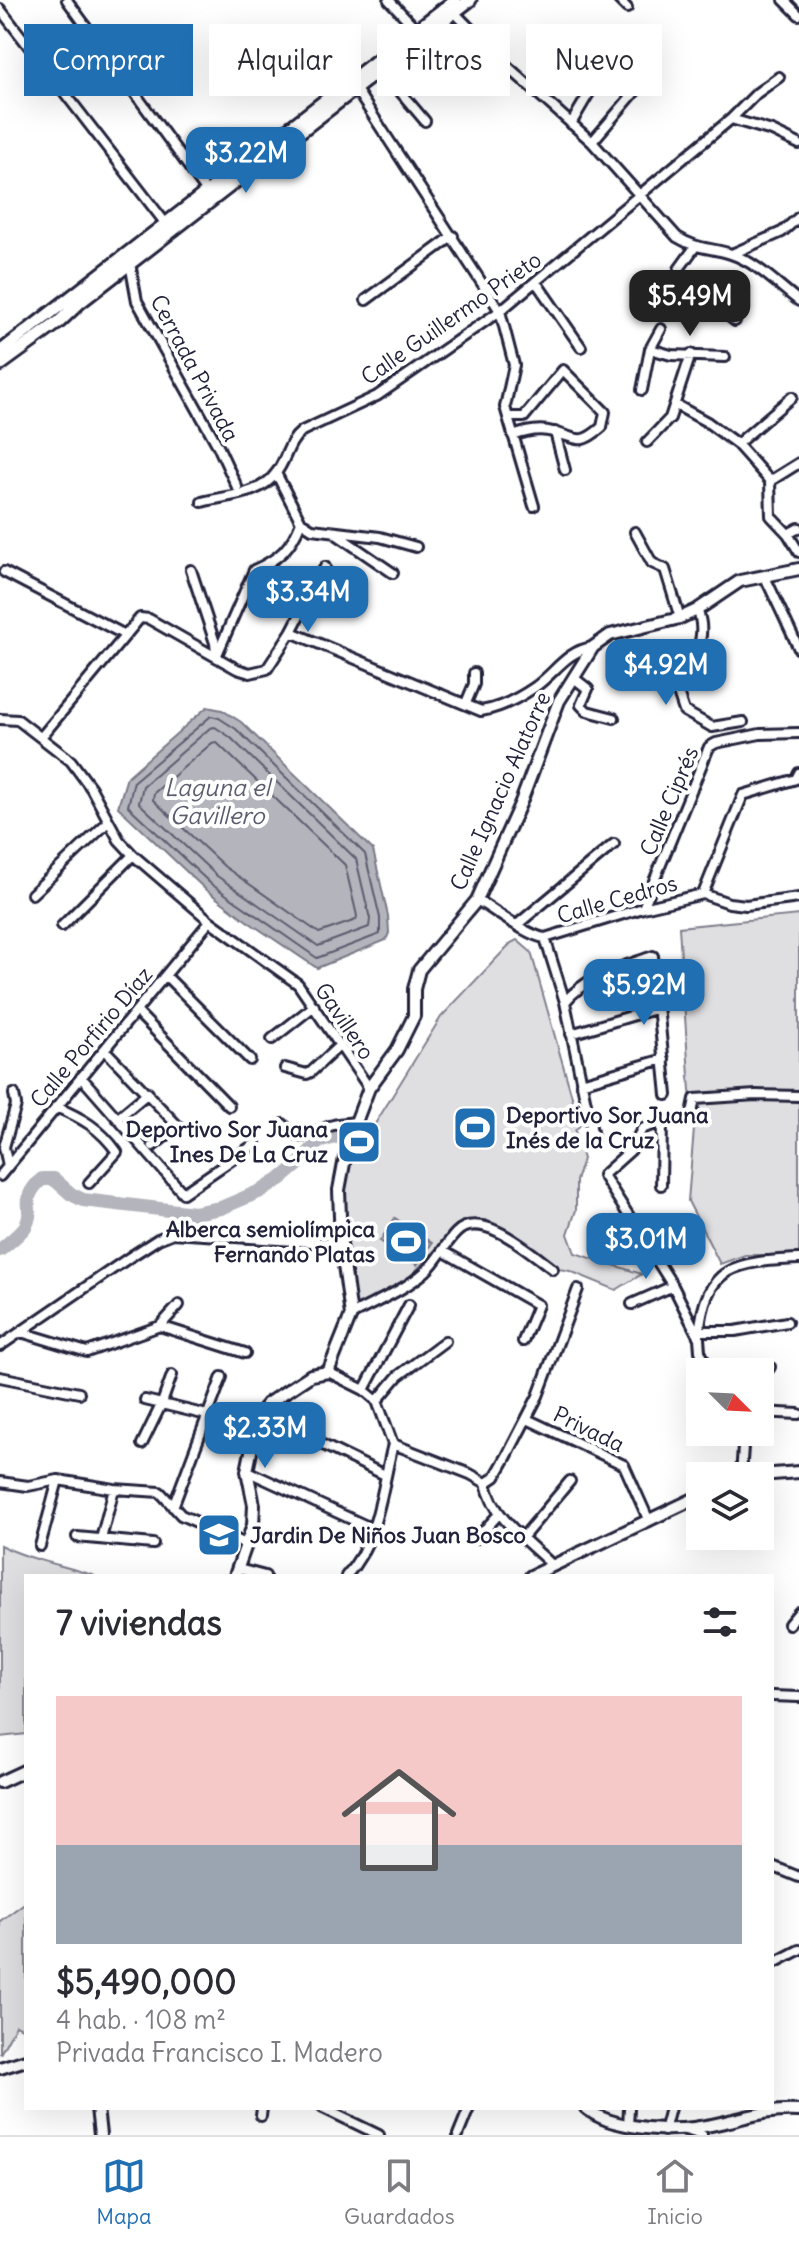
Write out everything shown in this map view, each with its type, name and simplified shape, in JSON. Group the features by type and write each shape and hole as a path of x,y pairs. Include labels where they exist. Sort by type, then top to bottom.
{"main road":[{"path":"431,24 453,6 470,0"},
{"path":"2,355 207,192 377,65"},
{"path":"2,355 59,322 345,96"}],"street":[{"path":"67,0 207,192"},
{"path":"389,0 412,24"},
{"path":"619,0 627,8"},
{"path":"784,0 799,15"},
{"path":"453,6 506,65 592,142 677,237 695,247 732,254 795,292 799,301"},
{"path":"0,9 166,224"},
{"name":"Calle Guillermo Prieto","path":"276,473 293,438 377,396 500,311 640,197 779,77"},
{"path":"360,96 500,311 514,365 505,407 534,506"},
{"path":"404,96 425,121"},
{"path":"571,124 588,96"},
{"path":"592,142 631,96"},
{"path":"731,119 772,131 799,144"},
{"path":"732,254 782,232 799,217"},
{"path":"366,300 453,236"},
{"path":"695,247 679,269 679,277 735,321"},
{"name":"Cerrada Privada","path":"130,263 137,301 218,446 237,487"},
{"path":"536,282 581,347"},
{"path":"642,390 650,349 661,329"},
{"path":"650,349 671,355 725,357"},
{"path":"647,442 670,418 691,354"},
{"path":"508,417 524,417 563,370 605,412 602,427 584,440 574,440 555,432 530,430 513,436"},
{"path":"737,444 792,397"},
{"path":"676,405 737,444 770,481 771,516 799,552"},
{"path":"555,432 565,470"},
{"path":"770,481 799,463"},
{"path":"202,502 239,496 263,485 276,473 301,522 312,529 380,537 416,547"},
{"path":"216,657 254,570 270,563 293,543 301,522"},
{"path":"788,534 799,528"},
{"path":"635,532 652,563 665,569 680,618"},
{"path":"335,534 393,573"},
{"path":"42,736 140,618 145,617 250,673 260,672 273,662 325,567"},
{"path":"291,632 481,711 502,705 535,686 569,655 593,647 610,635 680,618 740,581 799,569"},
{"path":"191,570 215,643 216,657"},
{"path":"4,572 125,635"},
{"path":"765,577 799,649"},
{"path":"697,610 702,621 694,662 677,690 684,711 712,727 743,722"},
{"name":"Calle Ignacio Alatorre","path":"328,1372 351,1315 341,1244 339,1190 356,1122 369,1088 397,1050 414,1016 414,989 419,970 477,900 521,802 559,701 593,647"},
{"path":"466,703 474,684 474,673"},
{"path":"574,678 588,689 581,705 587,711 614,718"},
{"name":"Gavillero","path":"0,719 18,720 71,761 91,788 108,822 133,855 210,921 298,984 369,1088"},
{"name":"Calle Ciprés","path":"643,908 709,747 760,734 799,733"},
{"path":"703,894 743,795 796,779 799,773"},
{"path":"32,894 108,822"},
{"path":"518,924 614,844"},
{"path":"62,926 133,855"},
{"name":"Calle Cedros","path":"545,938 643,908 703,894 746,905 797,895"},
{"path":"477,900 518,924 530,935 545,938 565,1002 593,1137"},
{"name":"Calle Porfirio Díaz","path":"0,1176 210,921"},
{"path":"565,1002 575,990 602,974 653,956 667,1095"},
{"path":"166,976 250,1060"},
{"path":"272,1039 314,1006"},
{"path":"571,1034 658,1008"},
{"path":"137,1012 229,1106"},
{"path":"285,1068 307,1074 340,1045"},
{"path":"105,1050 178,1126 153,1146"},
{"path":"581,1083 664,1059"},
{"path":"81,1077 183,1193 255,1144"},
{"path":"118,1118 148,1093"},
{"path":"8,1166 4,1147 16,1105 14,1094"},
{"path":"699,1335 673,1286 603,1175 631,1150 642,1129 662,1121 691,1118 695,1099 799,1096"},
{"path":"56,1107 85,1120 105,1135 117,1152 89,1183"},
{"path":"661,1185 662,1121"},
{"path":"283,1124 303,1137 314,1135 330,1125 356,1122"},
{"path":"351,1315 423,1274 457,1231 467,1226 483,1225 499,1231 553,1269"},
{"path":"0,1346 130,1257 173,1233 341,1244"},
{"path":"443,1251 538,1305 523,1341"},
{"path":"703,1358 699,1335 704,1300 729,1271 754,1262 799,1259"},
{"path":"632,1304 673,1286"},
{"path":"486,1483 495,1477 527,1419 551,1367 578,1289"},
{"path":"21,1332 87,1352 160,1326 179,1305"},
{"path":"364,1390 409,1305"},
{"path":"699,1335 787,1322"},
{"path":"160,1326 245,1353"},
{"path":"377,1401 398,1376 445,1341"},
{"path":"237,1573 253,1525 254,1505 247,1471 259,1414 267,1404 311,1375 328,1372 364,1390 377,1401 393,1444 373,1529 360,1561 348,1574"},
{"path":"142,1444 172,1375"},
{"path":"0,1377 79,1393"},
{"path":"173,1507 222,1377"},
{"path":"145,1400 207,1415"},
{"path":"774,1413 799,1414"},
{"path":"259,1414 385,1475"},
{"name":"Privada","path":"527,1419 624,1465 649,1521"},
{"path":"393,1444 486,1483"},
{"path":"247,1471 373,1529"},
{"path":"774,1474 799,1472"},
{"path":"0,1482 28,1486 58,1480 160,1492 181,1515 248,1545"},
{"path":"40,1546 58,1480"},
{"path":"523,1537 570,1481"},
{"path":"486,1483 489,1500 499,1514 553,1566"},
{"path":"101,1539 114,1489"},
{"path":"535,1574 686,1503"},
{"path":"477,1538 499,1514"},
{"path":"77,1537 153,1544"},
{"path":"789,1624 799,1612"},
{"path":"774,1696 799,1697"},
{"path":"0,1782 24,1771"},
{"path":"774,1867 799,1877"},
{"path":"774,1963 799,1950"},
{"path":"0,2068 24,2061"},
{"path":"97,2110 100,2135"},
{"path":"327,2110 379,2135"},
{"path":"351,2110 351,2121"},
{"path":"458,2135 468,2110"},
{"path":"588,2110 596,2117 628,2126 664,2131 684,2130 773,2110"},
{"path":"628,2126 629,2110"},
{"path":"664,2131 669,2110"},
{"path":"774,2110 799,2111"},
{"path":"684,2130 702,2135"}],"shaded area":[{"path":"799,915 799,1255 745,1255 720,1264 688,1201 695,1117 690,1091 679,927"},
{"name":"Deportivo Sor Juana Inés de la Cruz","path":"517,940 531,952 580,1125 575,1131 583,1159 576,1181 576,1210 568,1234 575,1253 642,1274 616,1290 570,1271 554,1268 486,1220 462,1221 407,1280 352,1313 342,1198 346,1166 354,1158 441,1017"},
{"path":"0,1545 88,1574 24,1574 24,1734 0,1737"},
{"path":"24,1903 24,2029 16,2025 0,2054 0,1921"}],"water":[{"name":"Laguna el Gavillero","path":"207,707 222,710 241,722 373,850 388,916 389,933 386,940 317,968 206,890 118,807 127,777"},
{"name":"Alberca semiolímpica Fernando Platas","path":"395,1218 432,1243 417,1265 380,1241"}],"waterway":[{"path":"0,1250 25,1227 30,1193 42,1179 54,1179 83,1200 194,1213 221,1208 263,1190 301,1162 318,1142 342,1135"}],"place":[{"name":"Deportivo Sor Juana Inés de la Cruz","path":"475,1128"},
{"name":"Deportivo Sor Juana Ines De La Cruz","path":"359,1142"},
{"name":"Alberca semiolímpica Fernando Platas","path":"406,1242"},
{"name":"Jardin De Niños Juan Bosco","path":"219,1535"}]}
